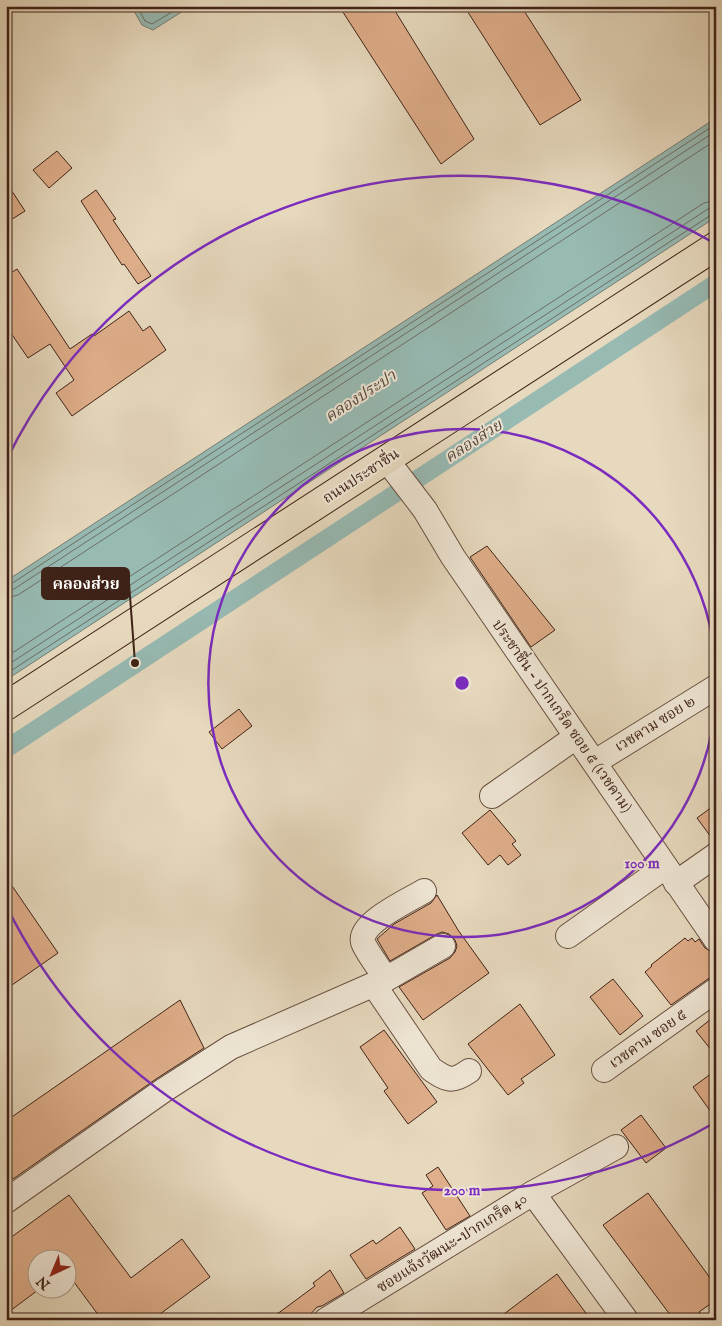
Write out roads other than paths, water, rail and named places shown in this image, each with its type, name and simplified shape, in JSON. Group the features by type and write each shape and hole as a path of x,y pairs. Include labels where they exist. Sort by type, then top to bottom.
{"main road":[{"name":"ถนนประชาชื่น","path":"6,706 390,464 716,246"}],"street":[{"name":"ประชาชื่น - ปากเกร็ด ซอย ๕ (เวชคาม)","path":"390,464 425,510 453,557 716,940"},
{"name":"เวชคาม ซอย ๒","path":"595,762 716,687"},
{"path":"492,796 576,737"},
{"path":"568,936 670,875 716,855"},
{"path":"424,891 376,919 364,932 363,941 380,982 430,1069 444,1078 457,1079 469,1071"},
{"path":"6,1201 164,1090 231,1047 380,982 443,946"},
{"name":"เวชคาม ซอย ๕","path":"604,1070 716,990"},
{"path":"533,1193 616,1147"},
{"name":"ซอยแจ้งวัฒนะ-ปากเกร็ด 40","path":"337,1317 533,1193 626,1320"}],"water":[{"path":"131,6 191,6 153,30 142,25"},
{"name":"คลองประปา","path":"716,118 716,217 6,680 6,581"}],"waterway":[{"name":"คลองส่วย","path":"6,749 716,283"}],"place":[{"name":"คลองส่วย","path":"135,663"}]}
